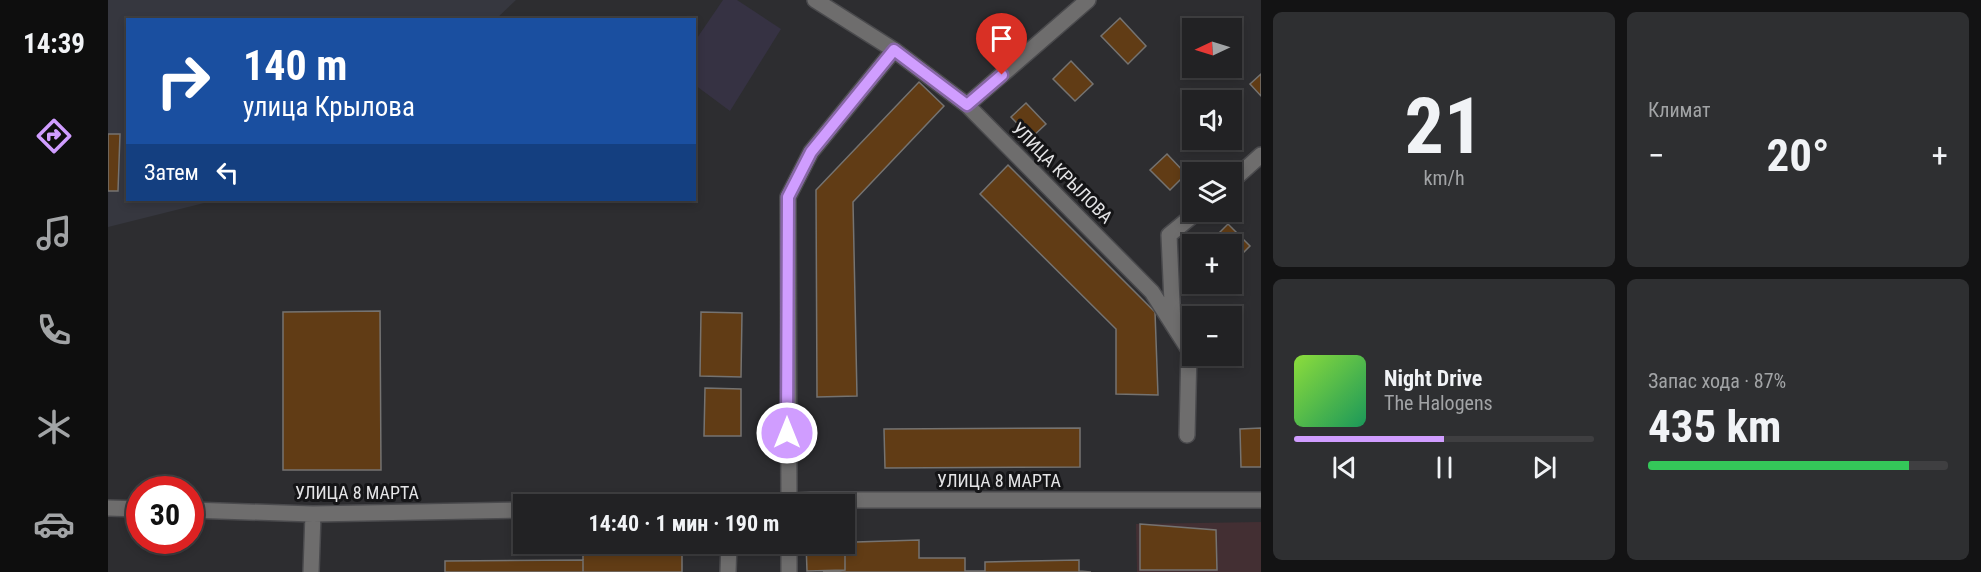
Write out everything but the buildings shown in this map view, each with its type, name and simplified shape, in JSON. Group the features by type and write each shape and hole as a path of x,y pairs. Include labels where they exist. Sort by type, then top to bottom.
{"street":[{"name":"УЛИЦА КРЫЛОВА","path":"815,0 894,50 967,105 1152,292 1189,350 1186,435"},
{"path":"967,105 1088,0"},
{"path":"789,494 788,197 811,152 894,50"},
{"path":"1242,172 1261,155"},
{"path":"1173,325 1169,235 1185,222"},
{"name":"УЛИЦА 8 МАРТА","path":"855,503 1261,500"},
{"path":"108,508 126,509"},
{"name":"УЛИЦА 8 МАРТА","path":"204,510 313,514 513,510"},
{"path":"311,572 313,514"},
{"path":"728,572 729,554"},
{"path":"789,554 789,572"}],"shaded area":[{"path":"108,0 516,0 497,18 126,18 126,201 212,201 108,227"},
{"path":"723,0 737,0 781,29 730,111 696,86 696,40"},
{"path":"1261,522 1261,572 1137,572 1136,524"}],"route":[{"path":"787,433 788,197 811,152 894,50 967,105 1002,75"}]}
